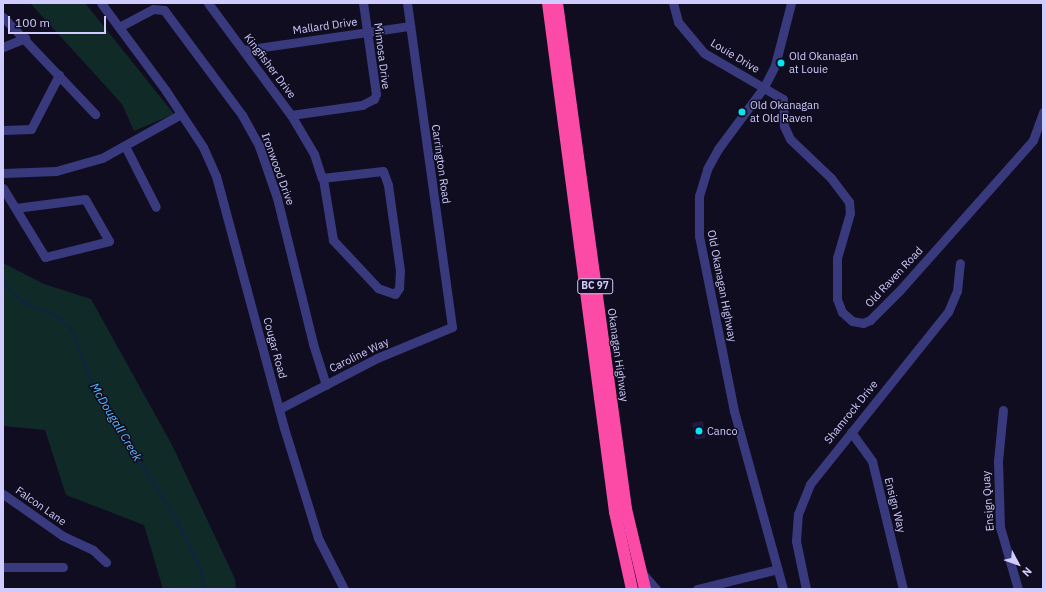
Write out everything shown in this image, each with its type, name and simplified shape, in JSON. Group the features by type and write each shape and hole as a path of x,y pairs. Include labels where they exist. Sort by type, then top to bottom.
{"highway":[{"name":"Okanagan Highway","path":"548,3 601,406 623,550 632,589"},
{"name":"Okanagan Highway","path":"557,3 626,509 638,568 645,589"},
{"path":"623,550 626,589"},
{"path":"623,550 635,570 640,589"}],"street":[{"name":"Cougar Road","path":"101,3 203,147 216,176 279,409 318,538 344,589"},
{"name":"Kingfisher Drive","path":"208,3 292,115 310,145 322,178 383,171 388,185 400,270 399,288 395,294 378,288 333,240 323,179"},
{"name":"Mimosa Drive","path":"292,115 369,103 374,99 376,94 363,3"},
{"name":"Carrington Road","path":"407,3 452,327"},
{"name":"Louie Drive","path":"673,3 682,27 704,53 764,87"},
{"name":"Old Okanagan Highway","path":"783,589 734,412 699,236 699,196 707,169 718,149 764,87 775,65 791,3"},
{"name":"Ironwood Drive","path":"119,27 153,8 164,10 242,115 259,146 277,198 312,344 326,385"},
{"path":"3,17 25,38 95,114"},
{"name":"Mallard Drive","path":"243,50 410,26"},
{"path":"3,47 25,38"},
{"path":"3,130 32,129 59,75"},
{"name":"Old Raven Road","path":"764,87 783,99 784,126 790,139 838,186 849,202 850,213 837,258 837,299 842,312 852,321 863,323 900,290 1033,140 1043,112"},
{"path":"3,173 56,171 102,158 181,114"},
{"path":"125,146 156,207"},
{"path":"3,188 45,257 110,241 85,199 16,208"},
{"name":"Shamrock Drive","path":"806,589 796,541 798,514 810,484 948,312 957,291 960,263"},
{"name":"Caroline Way","path":"279,409 377,358 452,327"},
{"name":"Ensign Quay","path":"1003,410 998,461 1000,526 1018,589"},
{"name":"Ensign Way","path":"851,432 872,461 903,589"},
{"name":"Falcon Lane","path":"3,494 63,536 93,550 106,562"},
{"path":"3,567 63,567"},
{"path":"638,568 656,589"},
{"path":"697,589 778,569"},
{"path":"712,589 722,584"}],"green space":[{"path":"30,3 85,3 174,114 134,131 122,104"},
{"path":"3,263 44,284 91,299 172,445 235,579 236,589 163,589 144,525 66,495 45,430 3,426"}],"building":[{"name":"Canco","path":"703,421 706,438 695,440 692,423"}],"waterway":[{"name":"McDougall Creek","path":"3,279 9,290 27,304 57,316 72,330 93,386 179,524 201,570 204,589"}],"place":[{"name":"Old Okanagan at Louie","path":"781,63"},
{"name":"Old Okanagan at Old Raven","path":"742,112"},
{"name":"Canco","path":"699,431"}]}
